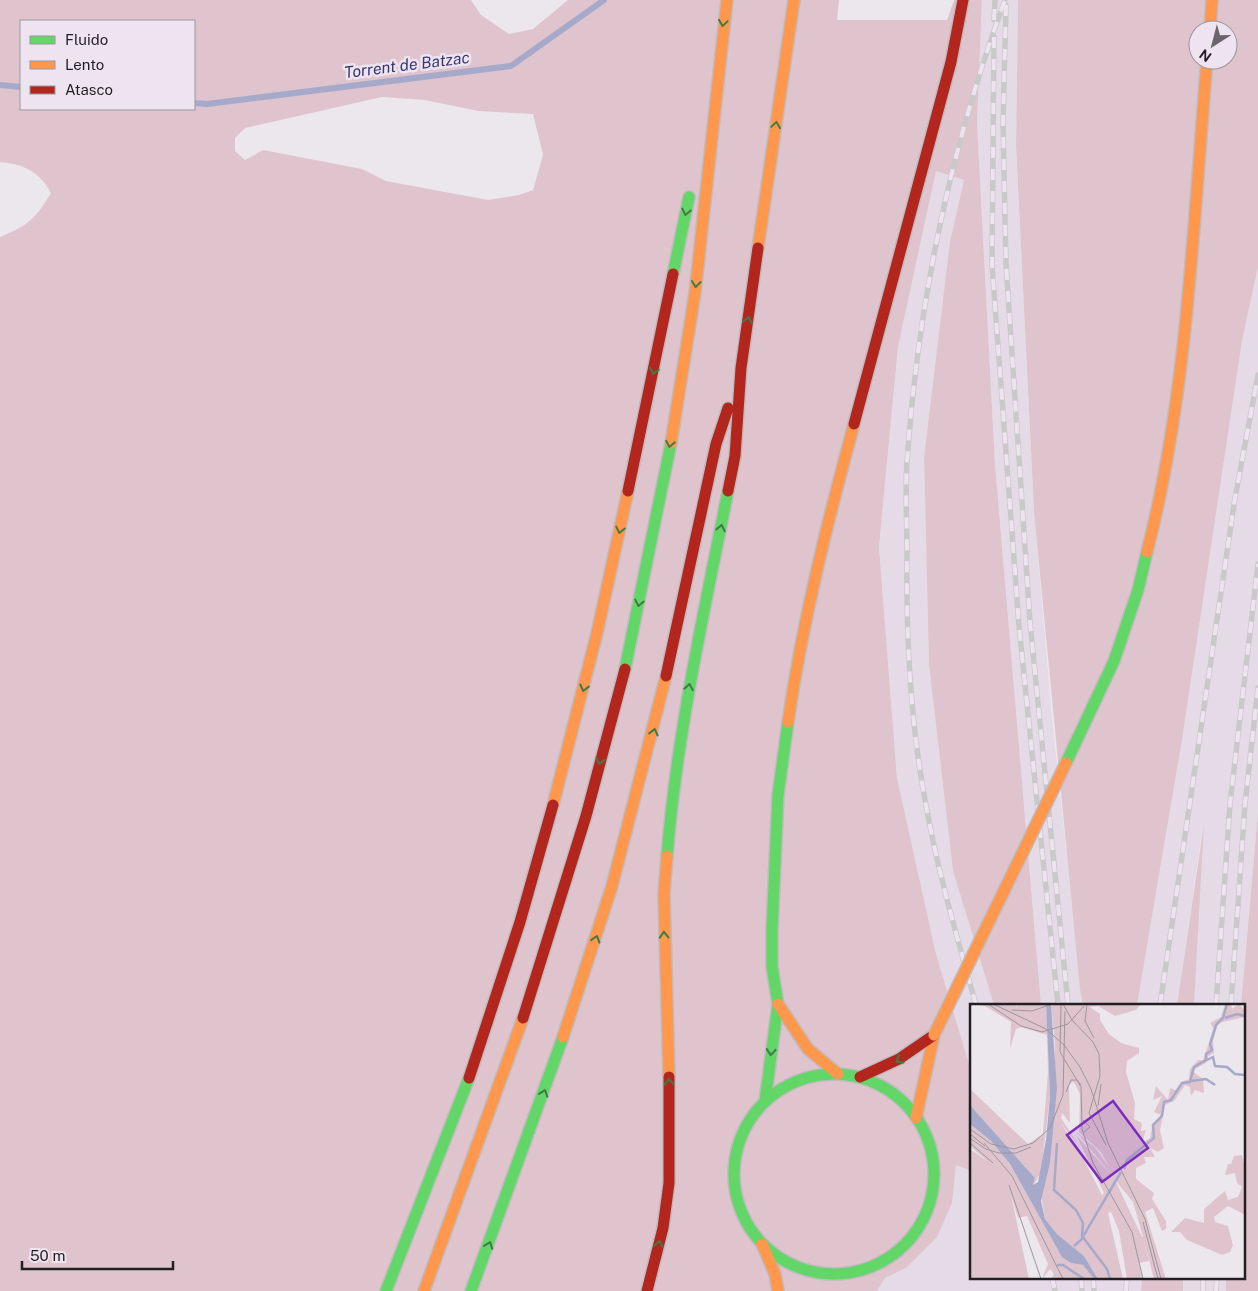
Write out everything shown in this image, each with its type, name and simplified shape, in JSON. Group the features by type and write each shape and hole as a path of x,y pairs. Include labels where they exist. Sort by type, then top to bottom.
{"main road":[{"path":"698,154 720,46 727,0"},
{"path":"647,1291 663,1228 669,1183 670,1095 665,984 664,894 672,798 689,687 735,456 741,368 794,0"},
{"path":"765,1101 778,1004 772,967 772,930 778,794 798,654 816,567 951,62 963,0"},
{"path":"1211,20 1212,0"},
{"path":"424,1291 482,1138 544,956 576,853 612,718 655,526 695,292 720,46"},
{"path":"916,1118 934,1035 1114,661 1138,590 1162,494 1183,350 1206,70"},
{"path":"386,1291 414,1222 486,1023 546,832 605,599 692,183"},
{"path":"471,1291 579,992 612,886 663,692 716,444 741,368"},
{"path":"778,1004 808,1049 838,1074"},
{"path":"860,1077 880,1071 905,1058 934,1035"},
{"path":"838,1074 860,1077 890,1092 916,1118 926,1134 933,1155 934,1178 931,1201 922,1222 909,1240 892,1255 872,1266 850,1273 828,1273 805,1269 780,1257 761,1241 750,1228 740,1207 735,1185 735,1162 740,1139 750,1119 765,1101 781,1089 799,1080 818,1075 838,1074"},
{"path":"761,1241 775,1274 778,1291"},
{"path":"832,1286 850,1273"}],"shaded area":[{"path":"0,0 471,0 481,15 509,34 533,29 568,0 839,0 837,20 947,20 954,0 982,0 977,123 995,464 1041,1004 994,1004 953,871 929,665 924,457 950,241 964,180 936,171 898,347 879,547 897,778 936,954 970,1067 970,1170 956,1165 952,1203 937,1237 906,1268 885,1278 877,1291 0,1291 0,237 25,225 40,209 51,193 36,174 24,167 0,162","holes":["382,97 425,100 478,111 533,114 543,155 533,190 519,195 488,200 386,181 362,169 263,150 245,160 235,151 235,138 245,128"]},
{"path":"982,0 1018,0 1016,145 1034,512 1052,718 1083,1004 1041,1004 995,464 977,123"},
{"path":"1018,0 1258,0 1258,267 1242,341 1182,740 1137,1004 1083,1004 1034,512 1016,145"},
{"path":"936,170 964,180 950,241 924,457 929,665 953,871 994,1004 970,1004 970,1067 936,954 897,778 879,547 898,347"},
{"path":"1258,267 1258,812 1241,1004 1194,1004 1202,832 1177,1004 1137,1004 1182,740 1242,341"},
{"path":"1258,812 1258,1291 1226,1291 1226,1278 1246,1278 1246,1004 1241,1004"},
{"path":"1204,824 1194,1004 1177,1004"},
{"path":"956,1165 970,1170 970,1278 1142,1278 1141,1291 877,1291 885,1278 906,1268 952,1203"},
{"path":"1142,1278 1183,1278 1183,1291 1141,1291"},
{"path":"1183,1278 1226,1278 1226,1291 1183,1291"}],"waterway":[{"name":"Torrent de Batzac","path":"195,103 207,104 511,66 604,0"},
{"name":"Torrent de Batzac","path":"0,85 20,87"}],"railway":[{"path":"994,20 995,0"},
{"path":"976,1004 935,852 920,770 912,708 908,647 906,473 919,343 939,227 968,113 985,56 1005,0"},
{"path":"1006,5 1003,125 1006,264 1030,622 1068,1004"},
{"path":"994,37 992,265 1019,626 1058,1004"},
{"path":"1160,1004 1235,498 1258,375"},
{"path":"1216,1004 1230,804 1258,564"},
{"path":"1231,1004 1245,804 1258,688"},
{"path":"1052,1278 1055,1291"},
{"path":"1081,1278 1082,1291"},
{"path":"1093,1278 1094,1291"},
{"path":"1126,1291 1127,1278"},
{"path":"1203,1278 1203,1291"},
{"path":"1216,1291 1217,1278"}],"traffic: fast":[{"path":"673,274 689,197"},
{"path":"625,669 671,443"},
{"path":"667,856 684,718 728,491"},
{"path":"1066,763 1114,661 1138,590 1147,552"},
{"path":"765,1101 778,1004 772,967 772,930 778,795 788,722"},
{"path":"471,1291 563,1037"},
{"path":"834,1074 853,1076 881,1086 897,1097 911,1111 926,1136 932,1155 934,1174 932,1193 922,1221 911,1237 897,1251 872,1266 853,1272 834,1274 815,1272 787,1262 771,1251 757,1237 742,1212 736,1193 734,1174 736,1155 746,1127 757,1111 771,1097 796,1082 815,1076 834,1074"},
{"path":"386,1291 469,1078"}],"traffic: slow":[{"path":"671,443 695,293 727,0"},
{"path":"758,248 794,0"},
{"path":"1211,20 1212,0"},
{"path":"1147,552 1161,492 1172,431 1180,369 1193,246 1206,70"},
{"path":"788,722 816,572 854,424"},
{"path":"553,805 597,633 628,491"},
{"path":"563,1037 612,886 666,676"},
{"path":"934,1035 1066,763"},
{"path":"667,856 664,894 669,1077"},
{"path":"778,1004 808,1049 838,1074"},
{"path":"424,1291 523,1018"},
{"path":"916,1118 934,1035"},
{"path":"762,1244 775,1274 778,1291"}],"traffic: jam":[{"path":"854,424 951,62 963,0"},
{"path":"728,491 735,456 741,368 758,248"},
{"path":"628,491 673,274"},
{"path":"666,676 716,444 728,408"},
{"path":"523,1018 586,816 625,669"},
{"path":"469,1078 520,922 553,805"},
{"path":"860,1077 899,1059 934,1035"},
{"path":"647,1291 663,1228 669,1183 669,1077"}]}
